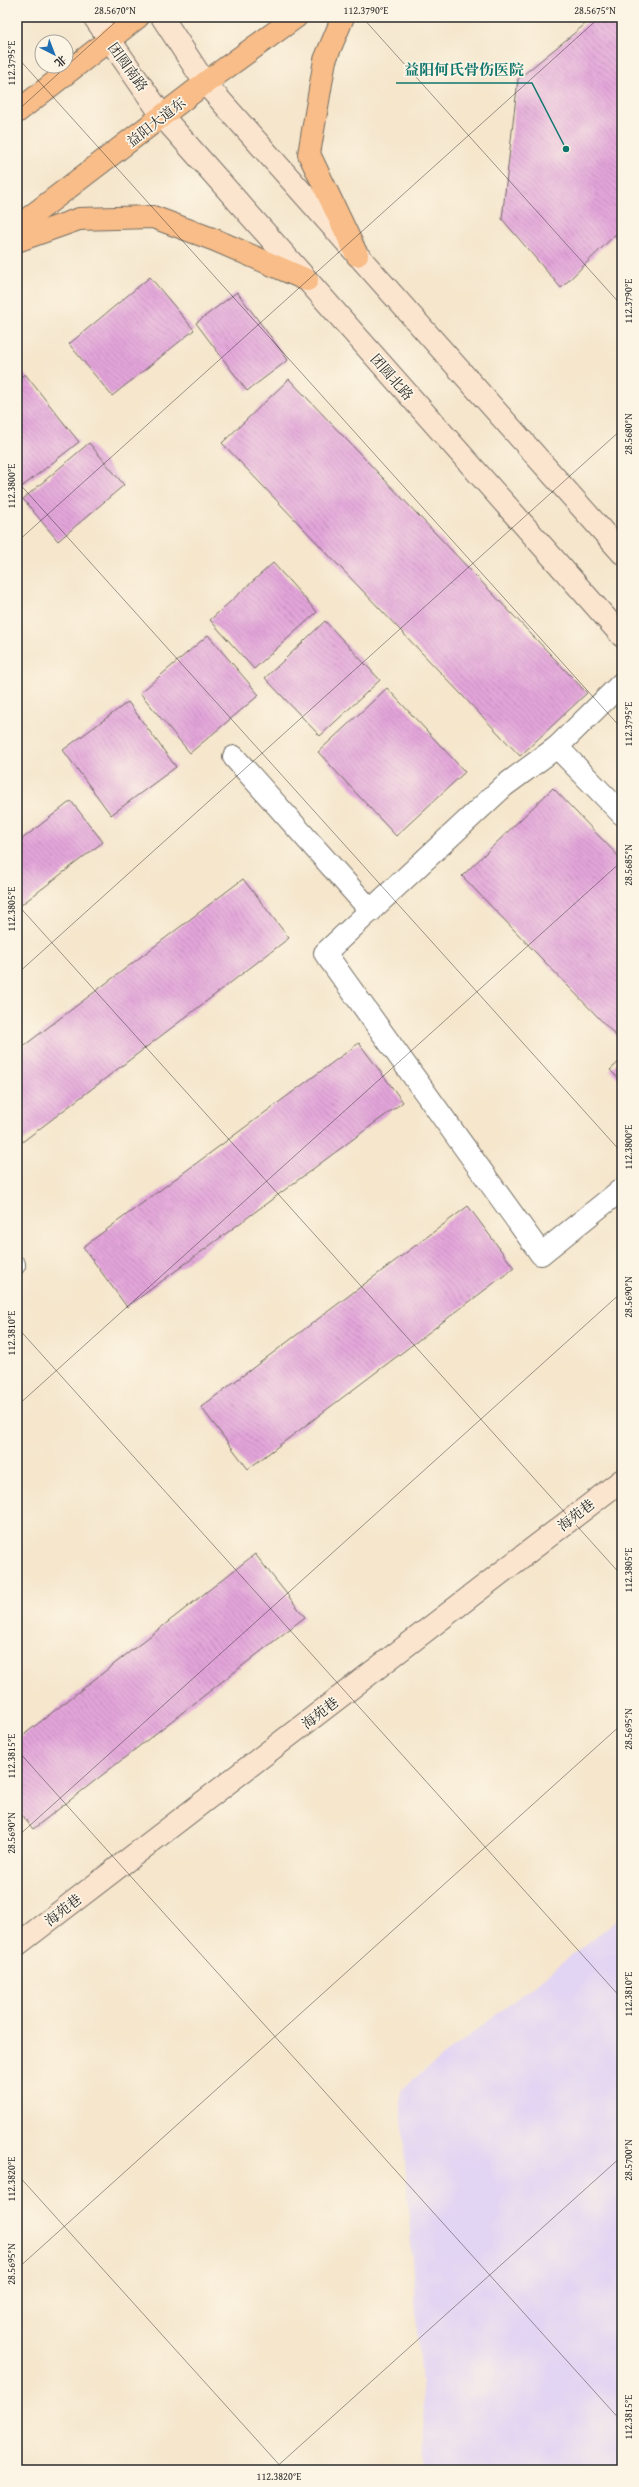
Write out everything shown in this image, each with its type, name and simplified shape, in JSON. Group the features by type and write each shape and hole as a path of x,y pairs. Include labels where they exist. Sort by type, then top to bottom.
{"main road":[{"name":"团圆南路","path":"94,17 109,41 163,117"},
{"path":"17,112 138,17"},
{"path":"162,17 205,83 622,553"},
{"name":"益阳大道东","path":"17,228 163,117 205,83 296,17"},
{"path":"343,17 325,60 309,154 357,255"},
{"name":"团圆北路","path":"163,117 622,636"},
{"path":"17,241 79,219 153,217 215,240 307,280"},
{"name":"海苑巷","path":"17,1945 622,1480"}],"street":[{"path":"622,683 557,747 504,786 325,953 541,1254 622,1188"},
{"path":"557,747 622,814"},
{"path":"234,757 371,911"}],"shaded area":[{"path":"622,1916 622,2470 427,2470 400,2090"}],"building":[{"path":"594,17 622,17 622,228 561,288 502,219 518,79"},
{"path":"150,277 194,330 112,396 69,344"},
{"path":"237,292 288,360 247,391 196,323"},
{"path":"25,374 79,442 19,489 17,486 17,380"},
{"path":"289,379 587,693 520,756 222,443"},
{"path":"89,443 124,485 58,541 23,499"},
{"path":"273,563 317,612 254,669 210,620"},
{"path":"325,621 380,680 320,736 265,678"},
{"path":"208,635 259,695 190,753 140,693"},
{"path":"387,688 465,772 396,836 318,752"},
{"path":"128,702 176,767 111,815 63,750"},
{"path":"553,788 622,860 622,1042 462,876"},
{"path":"71,801 103,842 17,908 17,843"},
{"path":"243,879 289,938 17,1146 17,1051"},
{"path":"359,1043 403,1102 127,1307 83,1247"},
{"path":"622,1059 622,1082 610,1070"},
{"path":"468,1206 514,1268 248,1469 201,1407"},
{"path":"255,1554 305,1617 33,1829 17,1809 17,1740"}],"place":[{"name":"益阳何氏骨伤医院","path":"566,149"}]}
